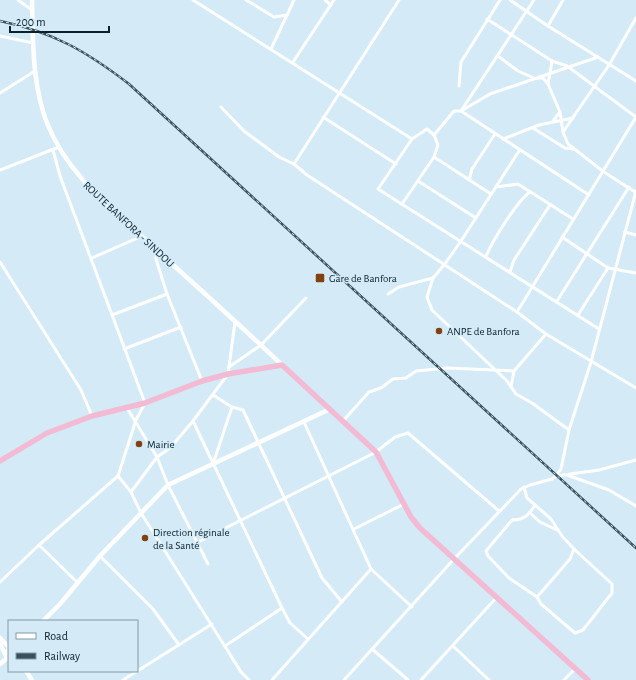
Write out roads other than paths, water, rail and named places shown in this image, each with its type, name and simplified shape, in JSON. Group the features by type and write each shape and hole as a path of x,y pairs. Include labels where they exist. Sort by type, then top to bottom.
{"highway":[{"path":"0,461 47,433 92,416 145,403 202,381 228,374 282,365 376,452 416,523 588,680"}],"main road":[{"name":"ROUTE BANFORA - SINDOU","path":"32,0 35,71 43,111 59,147 69,163 85,183 118,216 142,236 282,365"},
{"path":"44,620 78,583 100,556 168,485 330,410"},
{"path":"0,638 8,647"},
{"path":"0,644 7,657 0,664"},
{"path":"26,672 32,680"}],"street":[{"path":"18,0 32,10"},
{"path":"193,0 341,92 412,139"},
{"path":"246,0 274,17 287,15"},
{"path":"271,49 294,0"},
{"path":"325,0 331,5"},
{"path":"293,62 334,0"},
{"path":"294,164 400,0"},
{"path":"459,86 461,62 500,0"},
{"path":"510,0 548,26 636,81"},
{"path":"461,111 534,0"},
{"path":"548,26 564,0"},
{"path":"563,132 609,65 636,18"},
{"path":"487,19 552,61 567,66 636,117 604,172 573,219 517,312"},
{"path":"0,36 33,43"},
{"path":"498,56 518,71 535,78 543,78 548,84 560,112 563,132 568,144 604,172 636,191 590,362 569,430 561,468 556,476"},
{"path":"434,135 442,128 454,111 461,111 490,94 567,66 598,57"},
{"path":"548,84 552,61"},
{"path":"0,93 35,71"},
{"path":"221,107 244,131 280,157 294,164 307,176 517,312 546,334 590,362 636,388"},
{"path":"461,111 519,151 589,195"},
{"path":"552,122 560,112"},
{"path":"323,117 396,164"},
{"path":"503,139 552,122 573,118"},
{"path":"533,128 565,148 574,150"},
{"path":"402,204 434,157 438,145 434,135 427,129 412,139 378,188 402,204 461,240 599,329"},
{"path":"469,180 472,168 495,134"},
{"path":"0,170 59,147"},
{"path":"0,582 39,544 118,476 129,446 136,420 145,403 92,258 60,176 53,150"},
{"path":"519,151 444,265 432,278 427,297 432,310 508,381 516,394 532,403 569,430"},
{"path":"434,157 491,194"},
{"path":"418,181 476,218"},
{"path":"496,186 518,184 573,219"},
{"path":"556,301 629,188"},
{"path":"486,256 499,232 517,208 522,198 530,192"},
{"path":"510,272 514,260 550,205"},
{"path":"625,232 636,235"},
{"path":"92,258 142,236"},
{"path":"562,237 608,268 615,268 636,273"},
{"path":"156,249 156,259 167,294 202,381"},
{"path":"0,262 81,390 92,416"},
{"path":"578,315 608,268"},
{"path":"388,294 399,287 432,278"},
{"path":"112,315 167,294"},
{"path":"229,367 261,345 306,298"},
{"path":"131,492 157,458 170,448 193,421 228,374 235,322"},
{"path":"124,349 180,327"},
{"path":"511,387 514,371 546,334"},
{"path":"343,421 369,392 381,388 393,379 406,378 416,371 448,368 514,371"},
{"path":"213,395 232,407 243,410 322,578 342,602"},
{"path":"127,407 157,458 168,485 208,564"},
{"path":"213,464 232,407"},
{"path":"193,421 282,608 290,623 308,639"},
{"path":"304,422 371,569 412,607"},
{"path":"198,542 239,520 329,477 376,452 395,437 408,433 499,511"},
{"path":"344,680 412,607 454,559 524,487 546,482 556,476 599,470 636,460"},
{"path":"566,474 609,490 636,506"},
{"path":"118,476 131,492 141,513 241,672 250,680"},
{"path":"524,487 528,498 551,519 558,531 574,549 612,584 612,592 583,630 575,633 541,604 537,597 510,578 488,556 486,551 512,520 521,520 530,513 535,505"},
{"path":"354,530 404,504"},
{"path":"530,513 540,522 558,531"},
{"path":"39,544 78,583"},
{"path":"537,597 570,559 574,549"},
{"path":"100,556 153,609 179,645"},
{"path":"272,680 371,569"},
{"path":"421,680 497,597"},
{"path":"225,646 282,608"},
{"path":"138,671 212,624"},
{"path":"453,646 489,680"},
{"path":"372,649 408,680"},
{"path":"564,680 576,668"},
{"path":"123,680 136,672"}],"railway":[{"path":"0,21 36,31 68,44 83,52 129,84 636,548"}],"place":[{"name":"Gare de Banfora","path":"320,278"},
{"name":"ANPE de Banfora","path":"439,331"},
{"name":"Mairie","path":"139,444"},
{"name":"Direction réginale de la Santé","path":"145,538"}]}
